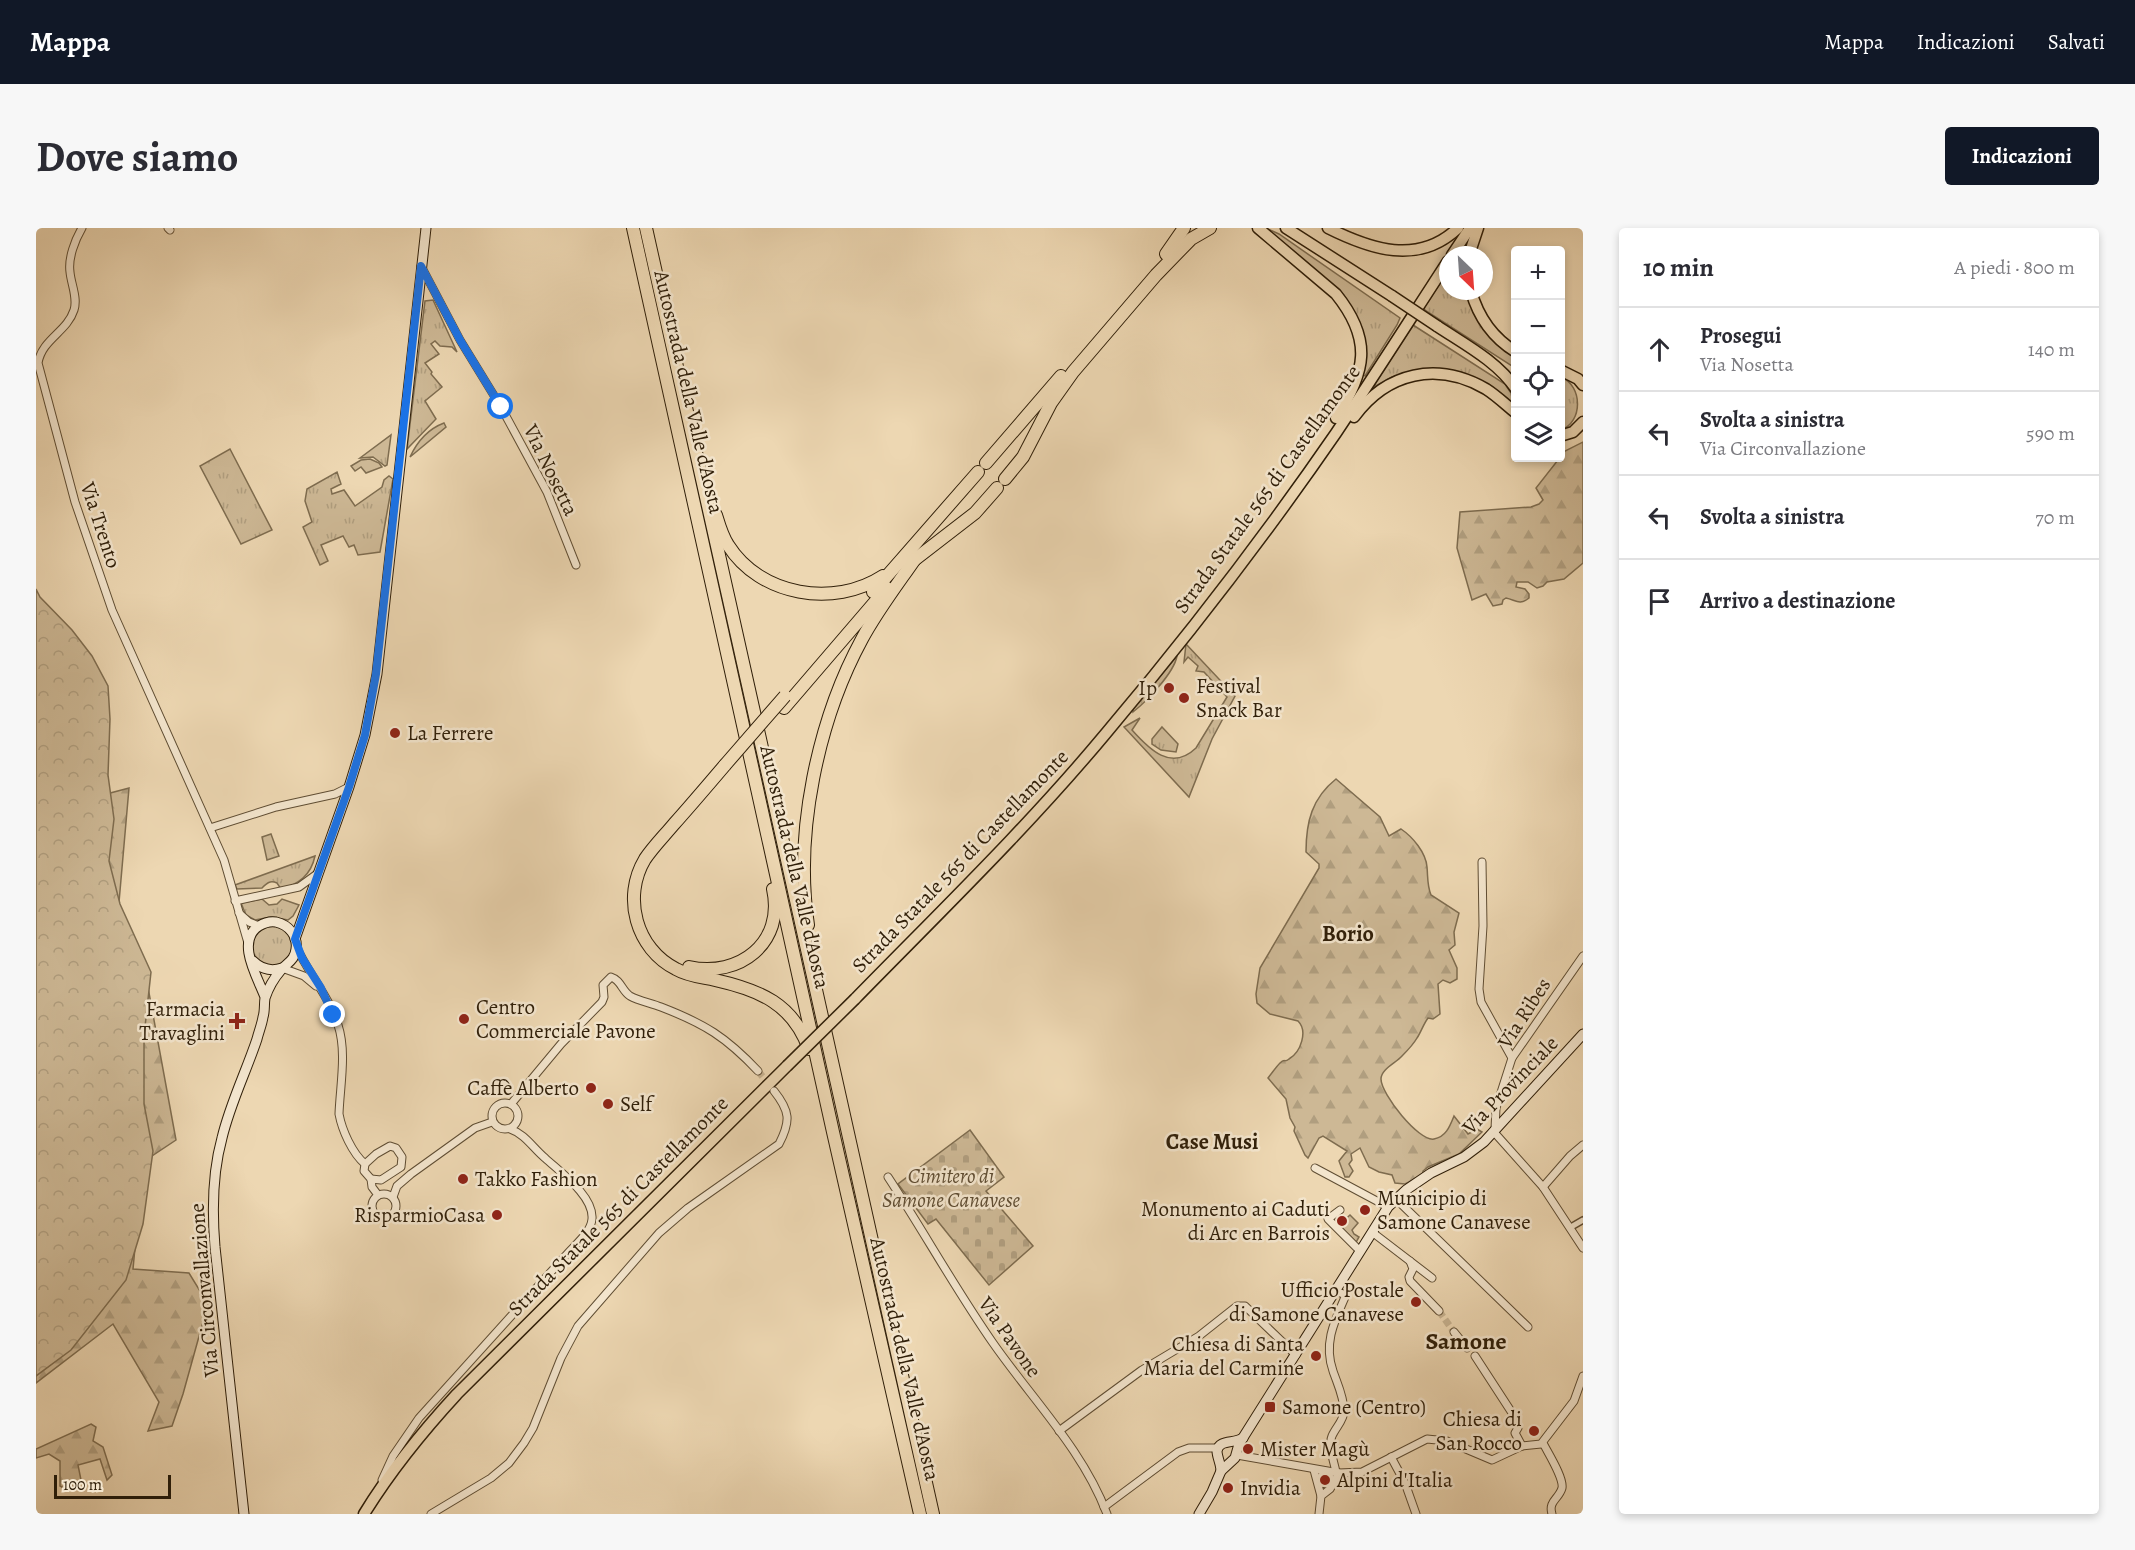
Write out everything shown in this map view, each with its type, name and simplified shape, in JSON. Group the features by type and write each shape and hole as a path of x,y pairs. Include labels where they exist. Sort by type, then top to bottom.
{"highway":[{"name":"Autostrada della Valle d'Aosta","path":"633,228 920,1514"},
{"name":"Autostrada della Valle d'Aosta","path":"646,228 933,1514"},
{"path":"784,702 891,570 1152,271 1184,228"},
{"path":"833,1132 824,1111 805,1037 799,1027 786,1011 769,998 750,989 690,975 671,967 648,945 636,920 634,886 645,860 865,612 915,559 975,513 1001,484 1023,457 1051,403 1073,372 1156,274 1191,239 1210,228"},
{"path":"694,448 708,481 715,510 728,544 741,561 766,579 807,594 831,594 864,586 891,570"},
{"path":"817,997 815,960 806,907 805,862 810,798 817,765 840,689 862,640 892,590 915,559"},
{"path":"725,771 652,861 643,880 640,900 648,930 658,946 680,963 706,969 728,967 756,951 768,935 774,917 775,896 768,863 763,814"}],"main road":[{"name":"Via Circonvallazione","path":"244,1514 215,1247 214,1175 222,1135 256,1041 266,997 282,968 294,957 306,905 349,787 365,735 376,674 426,228"},
{"path":"1258,228 1336,294 1345,305 1356,328 1360,367 1354,389 1334,422 1335,433"},
{"path":"1288,228 1489,361 1511,383"},
{"path":"1328,228 1365,246 1396,251 1430,244 1458,228"},
{"path":"1458,246 1470,228"},
{"path":"1472,246 1478,228"},
{"name":"Strada Statale 565 di Castellamonte","path":"364,1514 377,1492 418,1436 457,1394 855,999 1003,848 1107,733 1214,599 1335,433 1439,275"},
{"path":"1475,300 1482,319 1511,349"},
{"path":"1489,361 1511,372"},
{"path":"1565,372 1578,378 1583,385"},
{"path":"1335,433 1351,421 1361,407 1378,391 1397,380 1426,374 1445,374 1466,380 1489,391 1511,410"},
{"path":"1565,434 1573,432 1582,424"},
{"name":"Via Circonvallazione","path":"282,924 297,918 306,905"},
{"path":"266,997 250,956 248,943 252,933 260,926 271,922 282,924 290,930 296,942"},
{"path":"250,956 263,969 282,968"},
{"name":"Via Provinciale","path":"1199,1514 1221,1471 1388,1207 1406,1190 1431,1173 1478,1147 1583,1034"},
{"name":"Via Provinciale","path":"1216,1453 1222,1443 1234,1452"},
{"path":"1216,1453 1225,1461 1234,1452"},
{"path":"1216,1453 1221,1471"}],"street":[{"name":"Via Trento","path":"82,228 76,240 69,269 75,303 73,312 64,327 40,352 38,363 78,511 112,610 224,860 248,943"},
{"name":"Via Nosetta","path":"421,266 460,340 501,407 547,492 576,565"},
{"path":"210,828 276,807 335,794 349,787"},
{"path":"1482,862 1483,926 1479,989 1481,1002 1512,1058"},
{"path":"235,901 299,887 318,874"},
{"path":"239,913 249,922 260,926"},
{"path":"296,942 302,958 321,988 338,1025 342,1046 339,1114 341,1124 359,1159 364,1164 364,1171 371,1179 372,1187 378,1196"},
{"name":"Via Ribes","path":"1494,1130 1496,1108 1512,1058 1583,956"},
{"path":"282,968 312,981 325,998"},
{"path":"511,1104 561,1044 602,1002 603,985 611,976 631,997 681,1016 720,1036 758,1071"},
{"path":"431,1514 491,1478 514,1456 532,1428 573,1335 659,1233 688,1208 779,1144 786,1130 788,1116 784,1105 774,1091"},
{"path":"377,1492 393,1456 419,1418 587,1232 592,1221 588,1204 575,1185 526,1138 510,1129 498,1128 492,1122 492,1113 496,1106 503,1103 511,1104"},
{"path":"510,1129 516,1123 518,1115 511,1104"},
{"path":"393,1197 386,1194 378,1196 373,1201 372,1209 376,1216 384,1218 392,1216 396,1209 393,1197 397,1186 411,1174 475,1128 492,1122"},
{"path":"1494,1130 1543,1187 1583,1248"},
{"path":"1543,1187 1570,1156 1583,1145"},
{"path":"364,1164 390,1146 396,1148 402,1157 401,1167 381,1180 371,1179"},
{"path":"1315,1168 1388,1207"},
{"name":"Via Pavone","path":"888,1177 924,1231 966,1303 1059,1431 1094,1485 1105,1511"},
{"path":"1396,1199 1528,1327"},
{"path":"1340,1210 1328,1219 1360,1251"},
{"path":"1571,1227 1583,1220"},
{"path":"1372,1232 1432,1278"},
{"path":"1410,1261 1413,1269 1409,1277 1410,1281 1439,1311"},
{"path":"1321,1496 1329,1489 1336,1475 1331,1437 1344,1416 1328,1345 1332,1326 1346,1295 1335,1291"},
{"path":"1059,1431 1142,1370 1199,1336 1237,1306 1245,1306 1296,1355"},
{"path":"1454,1332 1467,1348"},
{"path":"1475,1356 1514,1416 1518,1428 1515,1433 1522,1446"},
{"path":"1234,1452 1336,1475 1362,1472 1427,1438 1447,1441 1492,1460 1522,1446 1543,1443 1574,1401 1583,1376"},
{"path":"1543,1443 1562,1483 1561,1492 1551,1504 1552,1514"},
{"path":"1105,1511 1178,1452 1189,1448 1216,1453"},
{"path":"1391,1457 1405,1483 1416,1514"},
{"path":"1314,1470 1321,1496 1319,1514"}],"green space":[{"path":"1270,230 1400,318 1365,376 1362,374 1363,357 1338,291"},
{"path":"1439,285 1439,300 1471,300 1485,329 1511,355 1511,365 1423,309"},
{"path":"433,300 457,352 452,347 440,346 435,341 431,344 439,354 425,363 442,387 425,401 436,419 407,449 425,301"},
{"path":"1413,325 1505,384 1511,393 1511,405 1481,381 1409,373 1392,377 1372,388"},
{"path":"1565,380 1573,388 1578,404 1573,420 1565,428"},
{"path":"444,423 446,427 410,457 424,437"},
{"path":"391,435 387,465 385,466 373,457 360,458"},
{"path":"1583,442 1583,563 1564,579 1547,582 1537,588 1528,582 1517,582 1516,587 1525,589 1529,594 1529,598 1523,602 1506,598 1502,604 1493,606 1486,594 1472,600 1457,548 1460,512 1531,507 1539,504 1543,500 1536,488 1556,462 1565,462 1565,451"},
{"path":"230,449 272,530 241,544 200,466"},
{"path":"370,459 382,467 366,473 361,467 355,471 351,466 361,460"},
{"path":"337,472 341,484 331,489 332,494 344,490 355,506 382,487 384,480 389,476 393,479 380,552 358,555 354,545 349,547 343,536 321,545 328,561 320,565 303,527 312,522 305,501 307,489"},
{"path":"36,589 40,597 72,630 92,656 108,686 110,719 108,775 114,819 109,861 120,904 151,972 144,1036 144,1104 153,1151 143,1224 126,1280 71,1350 36,1376"},
{"path":"1186,644 1235,696 1212,739 1189,797 1124,727 1140,718 1132,730 1153,750 1169,758 1187,755 1196,748 1227,697 1204,672 1196,671 1198,666 1188,657 1184,662"},
{"path":"1177,656 1165,679 1133,712 1133,708"},
{"path":"36,673 95,797 129,788 117,925 145,971 176,1140 143,1162 133,1269 189,1273 208,1304 172,1426 148,1431 159,1402 113,1324 36,1383"},
{"path":"1162,727 1178,744 1176,752 1161,750 1152,744 1152,739"},
{"path":"1336,779 1380,817 1389,836 1401,829 1410,836 1426,862 1431,895 1459,913 1454,932 1455,945 1449,950 1457,968 1457,979 1450,983 1443,980 1438,984 1440,1014 1433,1019 1428,1018 1414,1043 1386,1069 1381,1079 1387,1095 1402,1116 1427,1138 1434,1139 1442,1136 1454,1116 1468,1134 1477,1129 1482,1132 1459,1154 1428,1167 1423,1171 1423,1175 1405,1184 1395,1183 1392,1175 1369,1167 1360,1148 1351,1154 1352,1160 1349,1164 1353,1171 1349,1177 1345,1177 1339,1161 1347,1151 1323,1136 1319,1138 1308,1158 1294,1131 1295,1127 1290,1118 1286,1099 1268,1078 1280,1063 1297,1052 1303,1036 1298,1021 1270,1014 1257,1003 1260,968 1319,868 1319,864 1306,852 1307,831 1312,811 1321,794"},
{"path":"271,834 279,856 267,860 262,837"},
{"path":"315,856 311,868 303,878 287,887 281,889 277,883 272,882 262,888 237,889 235,885"},
{"path":"262,899 269,905 277,904 282,899 299,905 288,920 271,917 255,920 246,915 241,903"},
{"path":"272,926 286,932 292,946 286,960 272,966 258,960 252,946 258,932"},
{"name":"Cimitero di Samone Canavese","path":"970,1130 1004,1177 986,1191 1033,1246 989,1285 936,1219 928,1224 898,1184"},
{"path":"1350,1215 1358,1223 1352,1230 1359,1237 1355,1244 1338,1226"},
{"path":"91,1424 96,1427 93,1441 103,1447 112,1475 107,1480 100,1459 78,1465 81,1480 69,1491 60,1486 60,1461 49,1454 36,1458 36,1449"}],"tunnel":[{"path":"758,1071 771,1087"},
{"path":"1439,1311 1454,1332"}],"place":[{"name":"Ip","path":"1169,688"},
{"name":"Festival Snack Bar","path":"1184,698"},
{"name":"La Ferrere","path":"395,733"},
{"name":"Centro Commerciale Pavone","path":"464,1019"},
{"name":"Farmacia Travaglini","path":"237,1021"},
{"name":"Caffè Alberto","path":"591,1088"},
{"name":"Self","path":"608,1104"},
{"name":"Takko Fashion","path":"463,1179"},
{"name":"Municipio di Samone Canavese","path":"1365,1210"},
{"name":"RisparmioCasa","path":"497,1215"},
{"name":"Monumento ai Caduti di Arc en Barrois","path":"1342,1221"},
{"name":"Ufficio Postale di Samone Canavese","path":"1416,1302"},
{"name":"Chiesa di Santa Maria del Carmine","path":"1316,1356"},
{"name":"Samone (Centro)","path":"1270,1407"},
{"name":"Chiesa di San Rocco","path":"1534,1431"},
{"name":"Mister Magù","path":"1248,1449"},
{"name":"Alpini d'Italia","path":"1325,1480"},
{"name":"Invidia","path":"1228,1488"}],"district":[{"name":"Borio","path":"1348,933"},
{"name":"Case Musi","path":"1212,1141"},
{"name":"Samone","path":"1466,1341"}],"route":[{"path":"333,1015 321,988 296,946 295,939 365,735 376,674 421,266 460,340 501,407"}]}
